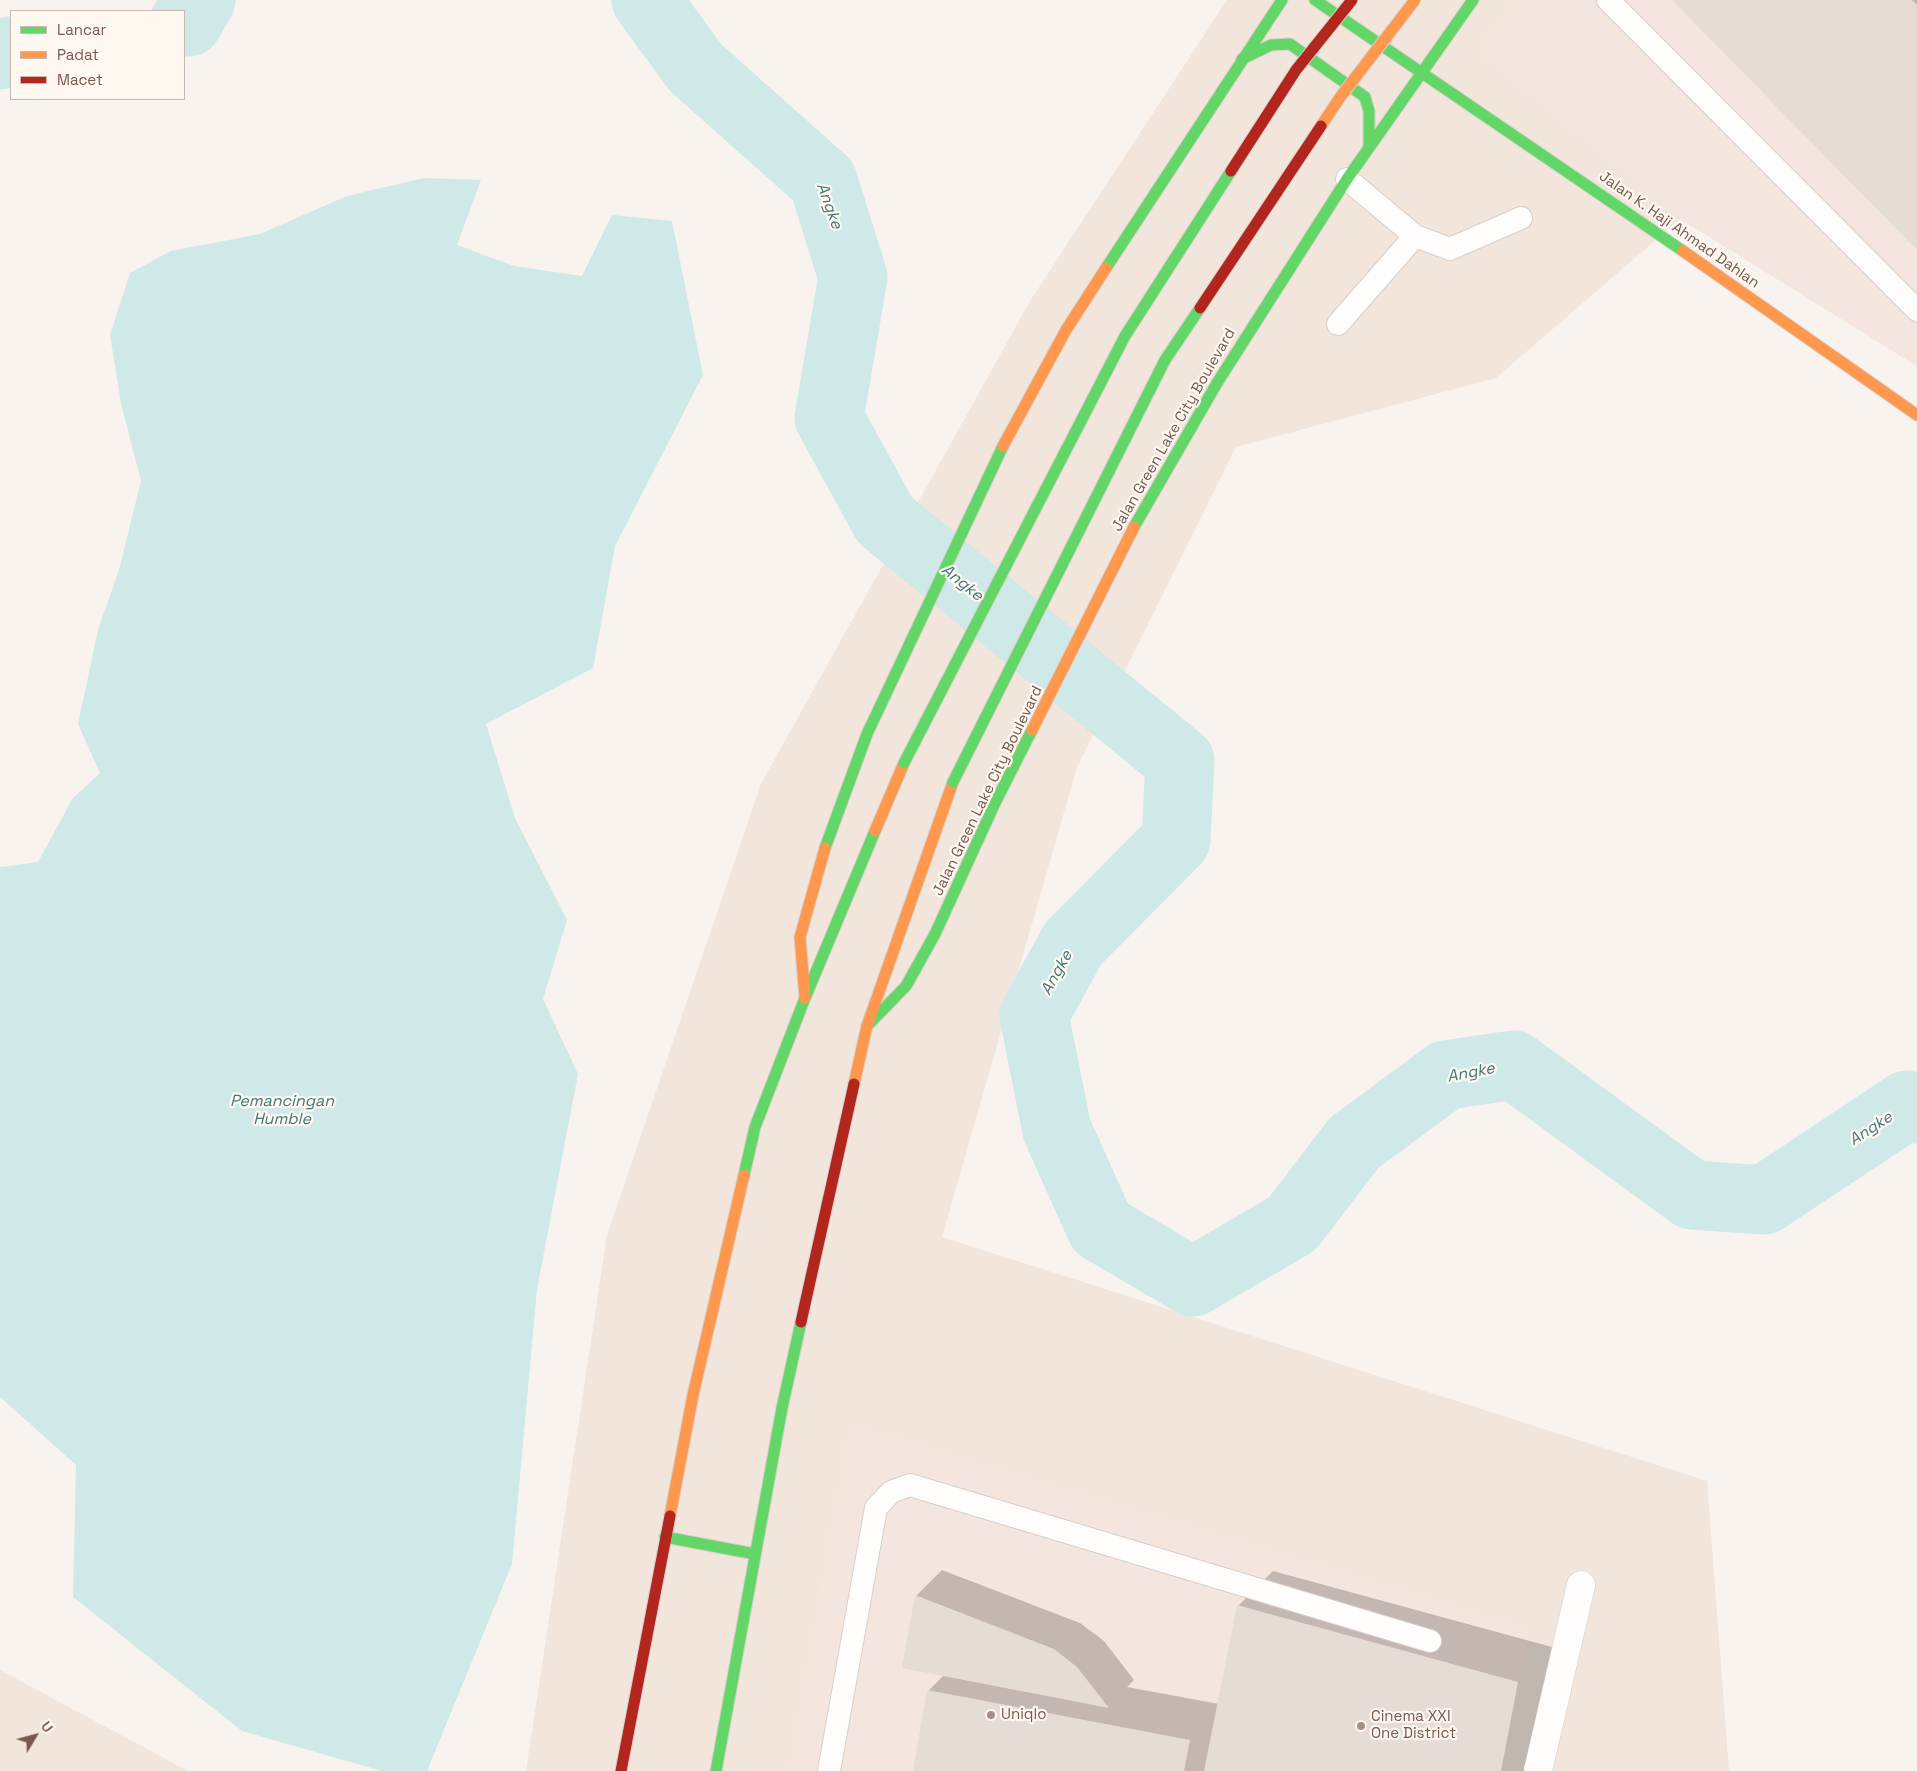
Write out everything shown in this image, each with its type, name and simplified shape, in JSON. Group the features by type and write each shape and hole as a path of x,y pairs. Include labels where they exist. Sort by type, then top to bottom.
{"main road":[{"path":"805,998 800,936 818,866 867,734 1002,448 1066,330 1282,0"},
{"name":"Jalan K. Haji Ahmad Dahlan","path":"1315,0 1423,71 1604,195 1917,415"},
{"path":"621,1771 664,1537 755,1127 805,998 904,763 1125,336 1296,70 1352,0"},
{"path":"716,1771 782,1408 866,1026 953,782 1165,360 1341,96 1415,0"},
{"name":"Jalan Green Lake City Boulevard","path":"866,1026 906,986 970,861 995,803 1068,661 1144,506 1216,383 1347,179 1473,0"},
{"path":"1241,60 1269,44 1279,42 1290,44 1364,97 1369,112 1369,148"},
{"path":"664,1537 755,1554"}],"street":[{"path":"1538,1771 1581,1585"}],"lane":[{"path":"1608,0 1917,310"},
{"path":"1347,179 1415,236 1450,249 1521,218"},
{"path":"1338,324 1415,236"},
{"path":"828,1771 876,1508 891,1492 910,1485 1430,1641"}],"shaded area":[{"path":"1227,0 1917,0 1917,366 1680,219 1496,378 1236,447 1077,767 942,1237 1707,1481 1729,1771 526,1771 607,1235 761,784 1030,301"},
{"path":"1513,0 1917,0 1917,366 1680,218 1479,55 1485,31"},
{"path":"849,1422 1531,1628 1501,1771 787,1771"},
{"path":"0,1670 188,1771 0,1771"}],"water":[{"name":"Pemancingan Humble","path":"424,178 481,180 457,245 514,266 582,276 612,215 672,221 703,375 615,546 593,668 486,724 515,818 567,920 543,999 578,1074 537,1289 512,1564 427,1771 382,1771 242,1731 73,1597 76,1465 0,1397 0,866 38,862 73,798 100,773 78,724 98,630 119,570 141,481 121,403 110,335 130,273 171,251 260,234 347,196"}],"building":[{"path":"1672,0 1912,0 1917,5 1917,250"},
{"path":"915,1595 1054,1649 1077,1667 1109,1708 902,1668"},
{"name":"Cinema XXI One District","path":"1237,1605 1518,1682 1501,1771 1204,1771"},
{"name":"Uniqlo","path":"927,1690 1190,1740 1184,1771 913,1771"}],"waterway":[{"name":"Angke","path":"185,22 188,22 201,0"},
{"name":"Angke","path":"646,0 696,68 823,181 853,277 829,418 885,520 1180,761 1176,840 1073,944 1034,1015 1057,1130 1101,1228 1193,1282 1292,1224 1354,1143 1446,1075 1514,1065 1692,1195 1764,1200 1907,1105 1917,1109"},
{"name":"Angke","path":"0,55 10,51"}],"traffic: fast":[{"path":"1106,268 1282,0"},
{"path":"1315,0 1683,251"},
{"path":"1134,527 1217,383 1347,179 1473,0"},
{"path":"1242,59 1271,45 1290,44 1365,97 1369,111 1369,148"},
{"path":"904,763 1125,336 1231,171"},
{"path":"953,782 1165,360 1200,308"},
{"path":"825,848 867,734 1003,446"},
{"path":"867,1026 906,986 935,934 995,803 1032,730"},
{"path":"744,1175 755,1127 805,998 875,831"},
{"path":"716,1771 782,1408 801,1322"},
{"path":"665,1537 755,1554"}],"traffic: slow":[{"path":"1321,126 1341,96 1415,0"},
{"path":"1683,251 1917,415"},
{"path":"1003,446 1066,330 1106,268"},
{"path":"1032,730 1134,527"},
{"path":"875,831 904,763"},
{"path":"854,1084 867,1026 953,782"},
{"path":"805,998 800,937 825,848"},
{"path":"670,1516 693,1395 744,1175"}],"traffic: jam":[{"path":"1231,171 1296,70 1352,0"},
{"path":"1200,308 1321,126"},
{"path":"801,1322 854,1084"},
{"path":"621,1771 670,1516"}],"place":[{"name":"Uniqlo","path":"991,1715"},
{"name":"Cinema XXI One District","path":"1361,1726"}]}
